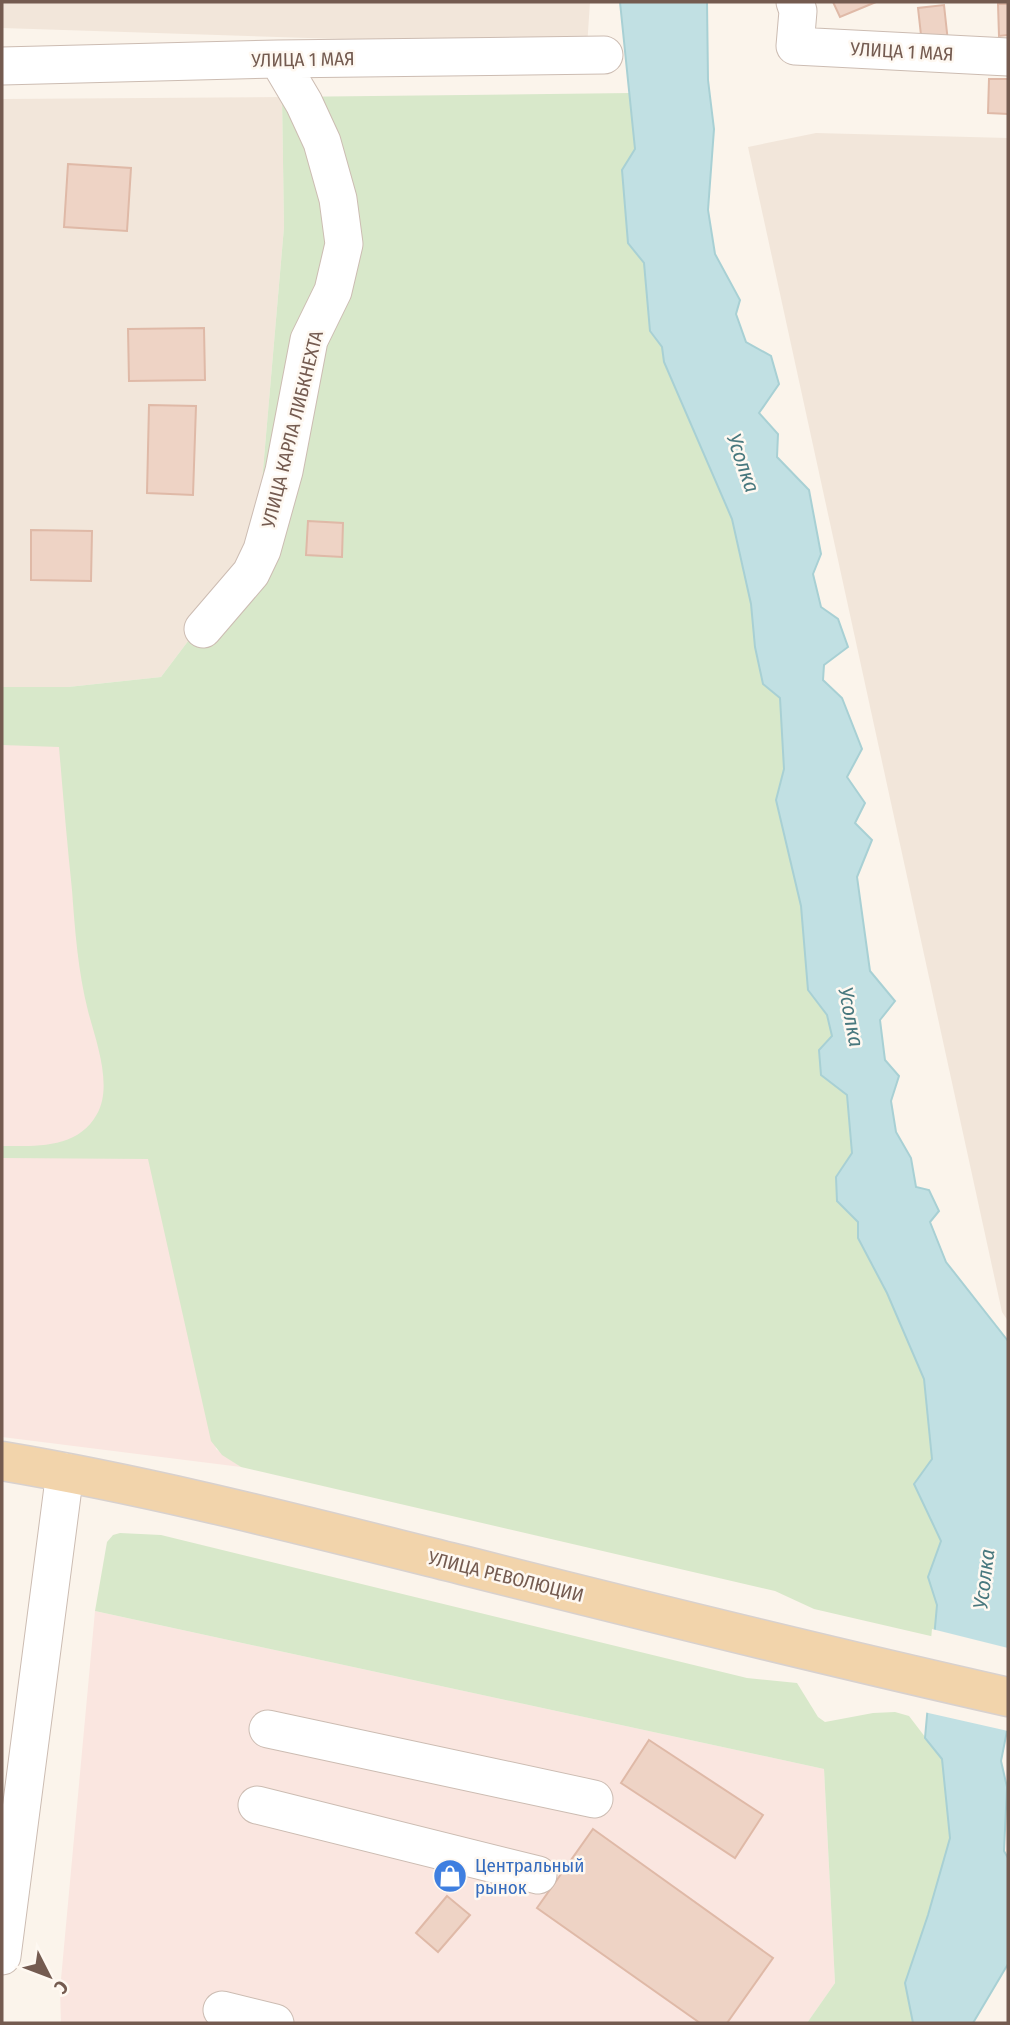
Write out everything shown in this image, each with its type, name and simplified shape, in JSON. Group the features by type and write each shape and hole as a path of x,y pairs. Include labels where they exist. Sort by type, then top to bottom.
{"main road":[{"name":"УЛИЦА РЕВОЛЮЦИИ","path":"2,1461 231,1507 804,1651 1008,1697"}],"street":[{"name":"УЛИЦА 1 МАЯ","path":"795,2 798,11 795,46 1008,57"},
{"name":"УЛИЦА 1 МАЯ","path":"2,66 604,55"},
{"name":"УЛИЦА КАРЛА ЛИБКНЕХТА","path":"203,629 251,573 262,550 284,471 309,340 333,291 344,244 338,199 322,142 304,103 278,59"},
{"path":"2,1956 65,1472"},
{"path":"268,1729 594,1799"},
{"path":"257,1805 538,1875"},
{"path":"222,2010 275,2023"}],"shaded area":[{"path":"2,2 590,2 587,47 2,28"},
{"path":"282,97 284,227 256,551 161,677 68,687 2,687 2,99"},
{"path":"816,133 1008,138 1008,1321 1002,1312 748,147"},
{"path":"2,687 68,687 216,1449 241,1467 2,1437"},
{"name":"Центральный рынок","path":"95,1611 824,1769 835,1983 807,2023 61,2023 60,1990"}],"green space":[{"path":"631,93 635,149 628,243 644,263 650,331 662,347 664,362 732,519 751,604 755,647 780,698 784,769 776,800 801,906 808,990 827,1015 832,1036 821,1075 847,1095 852,1154 836,1176 837,1201 858,1222 858,1238 887,1293 924,1379 932,1459 914,1484 941,1541 928,1577 937,1605 935,1637 814,1609 775,1591 241,1467 222,1455 211,1441 148,1159 2,1158 2,1146 55,1143 79,1134 89,1125 102,1103 103,1077 77,951 59,747 2,745 2,687 68,687 161,677 256,551 284,227 282,97"},
{"path":"113,1535 161,1535 747,1678 797,1683 818,1717 825,1722 873,1713 895,1712 909,1716 942,1759 950,1838 905,1983 913,2023 807,2023 835,1983 824,1769 95,1611 107,1542"}],"water":[{"name":"Усолка","path":"620,2 707,2 708,80 714,129 708,210 715,254 740,300 736,314 746,342 771,356 779,384 759,413 778,434 777,457 809,490 821,554 813,574 821,607 838,619 848,647 824,665 823,680 842,698 862,749 847,777 865,803 855,823 872,840 857,877 870,971 895,1001 880,1020 885,1060 899,1076 891,1101 896,1132 911,1158 916,1187 929,1190 939,1211 930,1222 946,1262 1008,1341 1008,1726 1001,1761 1007,1787 1004,1851 1008,1858 1008,1964 973,2023 913,2023 905,1983 950,1838 942,1759 925,1738 937,1605 928,1577 941,1541 914,1484 932,1459 924,1379 887,1293 858,1238 858,1222 837,1201 836,1177 852,1153 847,1095 821,1075 819,1050 832,1036 827,1015 808,990 801,906 776,800 784,769 780,698 763,684 755,647 751,604 732,519 664,362 662,347 650,331 644,263 628,243 622,170 635,149"}],"pier":[{"path":"932,1629 1008,1648 1008,1731 924,1712"}],"building":[{"path":"833,2 876,2 840,17"},
{"path":"998,4 1008,4 1008,35 999,36"},
{"path":"944,5 948,42 922,44 918,8"},
{"path":"989,79 1008,79 1008,114 988,113"},
{"path":"68,164 131,168 127,231 64,227"},
{"path":"204,328 205,380 129,381 128,329"},
{"path":"149,405 196,406 193,495 147,493"},
{"path":"308,521 343,523 342,557 306,555"},
{"path":"31,530 92,531 91,581 31,580"},
{"path":"649,1740 763,1815 735,1858 621,1783"},
{"path":"593,1829 773,1958 727,2023 700,2023 537,1908"},
{"path":"447,1896 470,1915 438,1952 416,1933"}],"place":[{"name":"Центральный рынок","path":"450,1876"}]}
